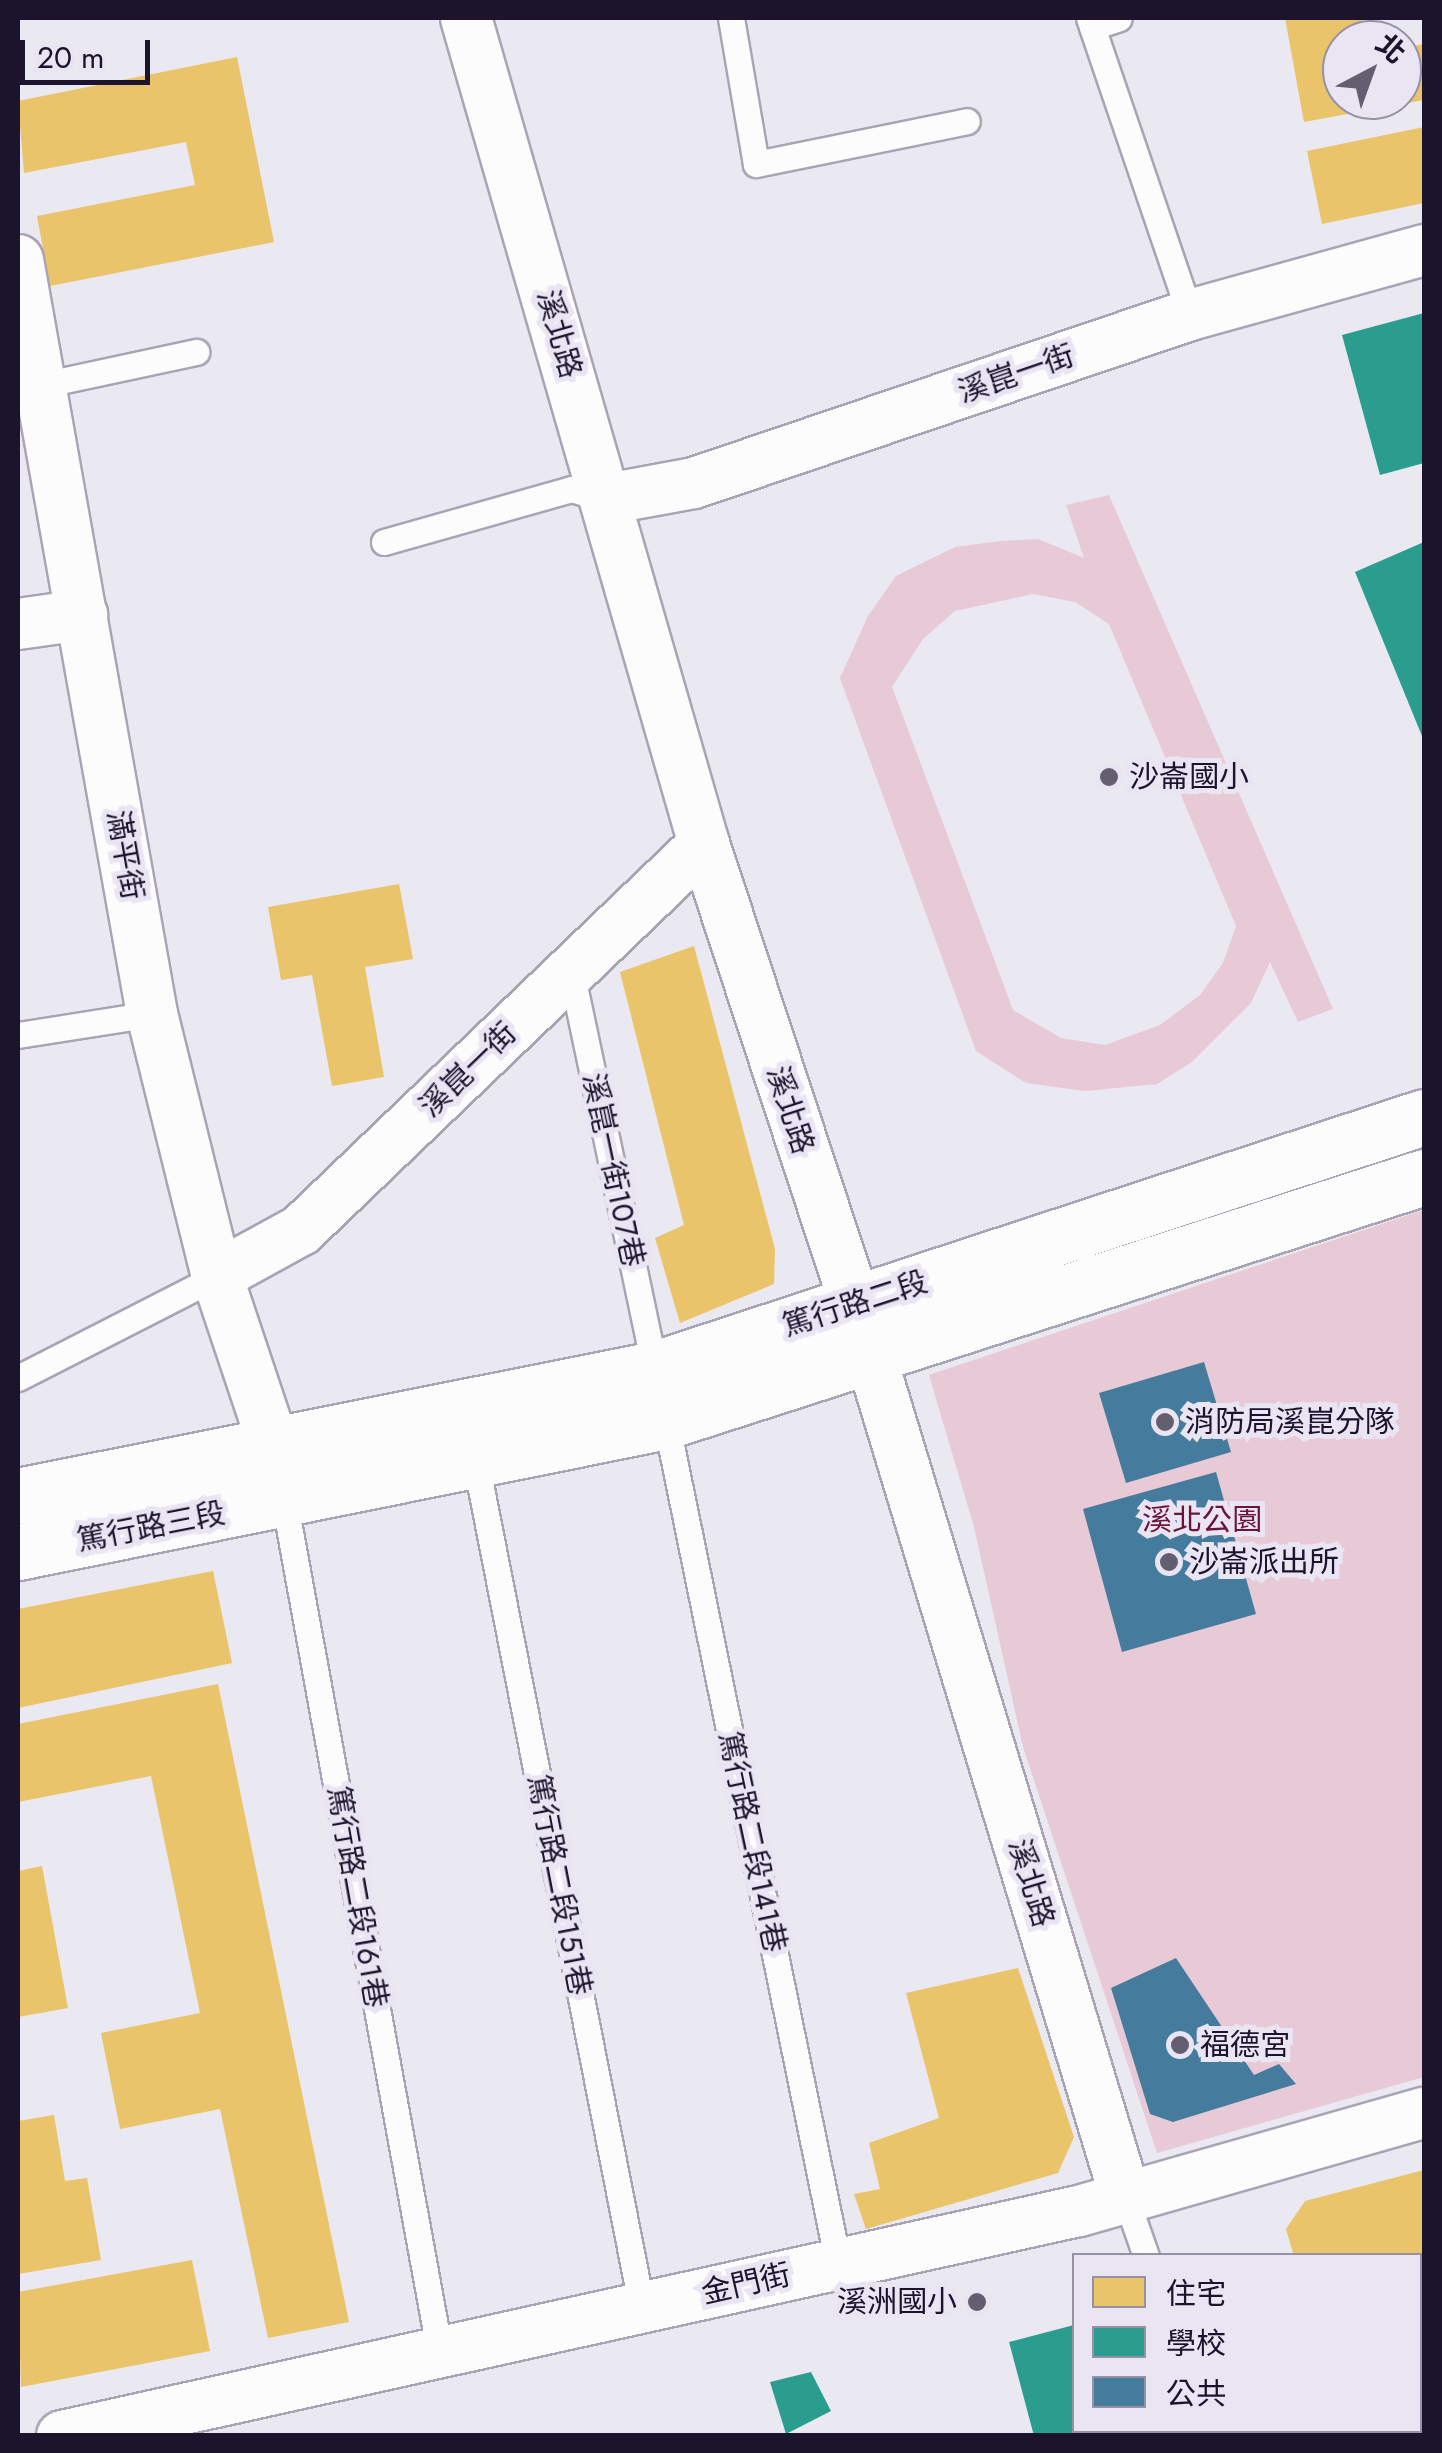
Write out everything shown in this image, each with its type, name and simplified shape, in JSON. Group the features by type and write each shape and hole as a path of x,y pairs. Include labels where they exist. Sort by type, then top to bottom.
{"street":[{"name":"溪北路","path":"466,18 704,844 855,1304 1126,2198"},
{"name":"溪崑一街","path":"607,499 694,483 1190,315 1424,250"},
{"name":"滿平街","path":"20,288 152,1014 217,1276 272,1440"},
{"path":"18,624 82,615"},
{"name":"溪崑一街","path":"217,1276 302,1230 704,844"},
{"name":"篤行路二段","path":"285,1502 476,1462 661,1395 855,1304 1424,1117"},
{"name":"篤行路二段","path":"272,1440 661,1395 871,1356 1424,1177"},
{"name":"篤行路三段","path":"18,1496 272,1440"},
{"name":"篤行路三段","path":"18,1552 285,1502"},
{"name":"金門街","path":"62,2436 1126,2198 1424,2114"}],"lane":[{"path":"731,18 756,164 967,121"},
{"path":"1119,18 1091,22 1190,315"},
{"path":"37,386 196,352"},
{"path":"384,542 571,489 607,499"},
{"name":"溪崑一街107巷","path":"571,971 661,1395"},
{"path":"18,1035 152,1014"},
{"path":"18,1378 217,1276"},
{"name":"篤行路二段141巷","path":"661,1395 838,2263"},
{"name":"篤行路二段161巷","path":"272,1440 440,2354"},
{"name":"篤行路二段151巷","path":"476,1462 642,2308"},
{"path":"1126,2198 1145,2253"}],"green space":[{"path":"1109,495 1333,1009 1298,1022 1270,962 1251,1003 1192,1062 1157,1084 1085,1091 1026,1083 976,1051 840,678 868,616 896,576 955,547 1000,541 1038,539 1084,558 1066,505","holes":["1033,594 1075,602 1109,624 1236,926 1223,963 1200,995 1160,1025 1105,1045 1061,1038 1013,1010 892,687 923,639 955,611"]},
{"name":"溪北公園","path":"1424,1210 1424,2077 1157,2153 1023,1747 974,1527 929,1375"}],"building: 住宅":[{"path":"1285,18 1362,18 1322,20 1322,119 1304,122"},
{"path":"1424,44 1424,100 1422,100"},
{"path":"237,57 274,242 50,286 37,216 195,185 186,142 24,173 18,101"},
{"path":"1424,127 1424,203 1322,224 1307,151"},
{"path":"399,884 413,959 365,967 384,1077 332,1086 312,975 281,980 268,907"},
{"path":"694,946 775,1249 774,1284 680,1323 655,1238 684,1225 620,972"},
{"path":"213,1571 232,1663 18,1708 18,1609"},
{"path":"218,1684 349,2322 268,2338 220,2109 120,2129 101,2033 200,2013 151,1776 18,1802 18,1724"},
{"path":"42,1866 68,2008 18,2017 18,1871"},
{"path":"1018,1968 1074,2137 1058,2173 866,2229 854,2194 880,2189 869,2143 939,2118 906,1993"},
{"path":"54,2115 65,2181 87,2178 101,2260 18,2274 18,2121"},
{"path":"1424,2170 1424,2268 1422,2253 1293,2253 1286,2229 1305,2201"},
{"path":"192,2260 210,2351 21,2387 18,2292"},
{"path":"1424,2293 1422,2380 1422,2294"},
{"path":"1367,2433 1416,2433 1408,2436"}],"building: 學校":[{"path":"1424,313 1424,463 1380,475 1342,335"},
{"path":"1424,542 1424,741 1355,572"},
{"path":"1072,2326 1072,2433 1105,2436 1034,2436 1009,2342"},
{"path":"811,2372 831,2411 786,2434 770,2382"}],"building: 公共":[{"name":"消防局溪崑分隊","path":"1204,1362 1231,1452 1126,1483 1099,1393"},
{"name":"沙崙派出所","path":"1216,1472 1256,1614 1122,1652 1083,1509"},
{"name":"福德宮","path":"1176,1958 1254,2075 1279,2064 1296,2084 1173,2122 1150,2114 1111,1988"}],"place":[{"name":"沙崙國小","path":"1109,777"},
{"name":"消防局溪崑分隊","path":"1165,1422"},
{"name":"沙崙派出所","path":"1169,1562"},
{"name":"福德宮","path":"1180,2045"},
{"name":"溪洲國小","path":"977,2302"}]}
